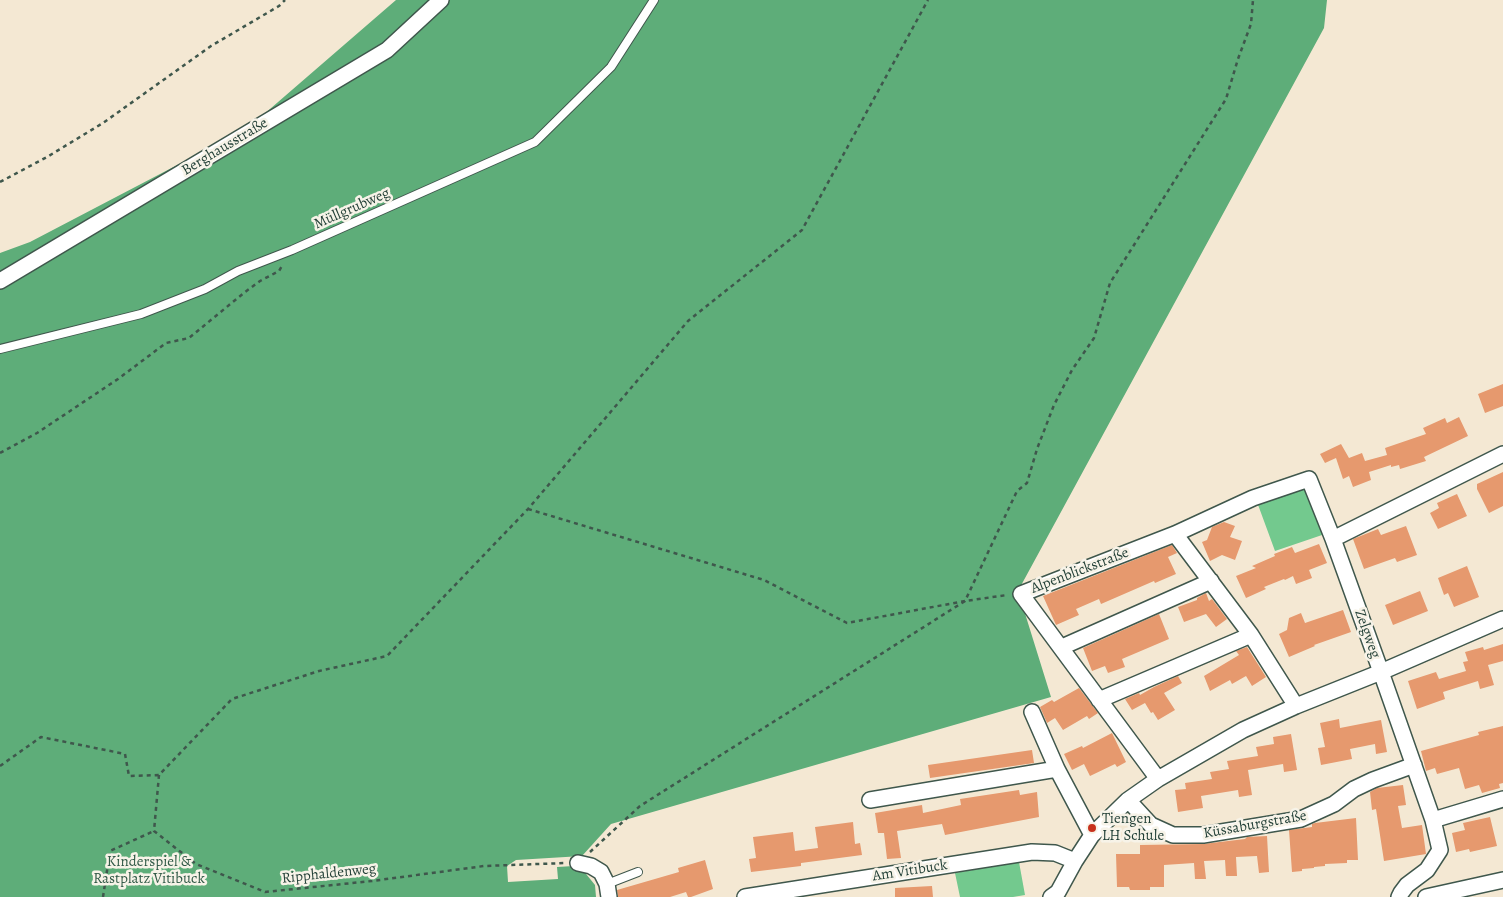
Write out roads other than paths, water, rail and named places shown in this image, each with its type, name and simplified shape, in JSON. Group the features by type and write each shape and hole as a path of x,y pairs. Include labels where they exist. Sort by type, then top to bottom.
{"street":[{"name":"Berghausstraße","path":"0,281 387,50 441,0"},
{"path":"1333,539 1503,454"},
{"name":"Alpenblickstraße","path":"1158,779 1021,594 1175,534 1253,498 1309,479 1333,539"},
{"path":"1175,534 1251,635 1296,706"},
{"name":"Zelgweg","path":"1333,539 1414,765 1440,850 1427,870 1407,885 1400,893 1400,897"},
{"path":"1062,648 1211,581"},
{"path":"1059,895 1075,861 1092,835 1128,800 1158,779 1243,730 1503,619"},
{"path":"1099,700 1251,635"},
{"path":"1032,712 1057,769 1092,835"},
{"name":"Küssaburgstraße","path":"1128,800 1152,825 1173,835 1203,835 1301,819 1334,804 1354,789 1372,780 1414,765"},
{"path":"870,800 1057,769"},
{"path":"1432,820 1503,799"},
{"name":"Am Vitibuck","path":"745,897 1032,852 1055,852 1075,861"},
{"path":"578,863 591,866 601,872 608,890"},
{"path":"1426,897 1462,894 1503,880"}],"lane":[{"name":"Müllgrubweg","path":"0,348 140,314 205,289 238,271 292,250 535,142 611,67 654,0"},
{"path":"608,890 638,872"}],"place":[{"name":"Tiengen LH Schule","path":"1092,828"}],"park label":[{"name":"Kinderspiel & Rastplatz Vitibuck","path":"149,870"}]}
